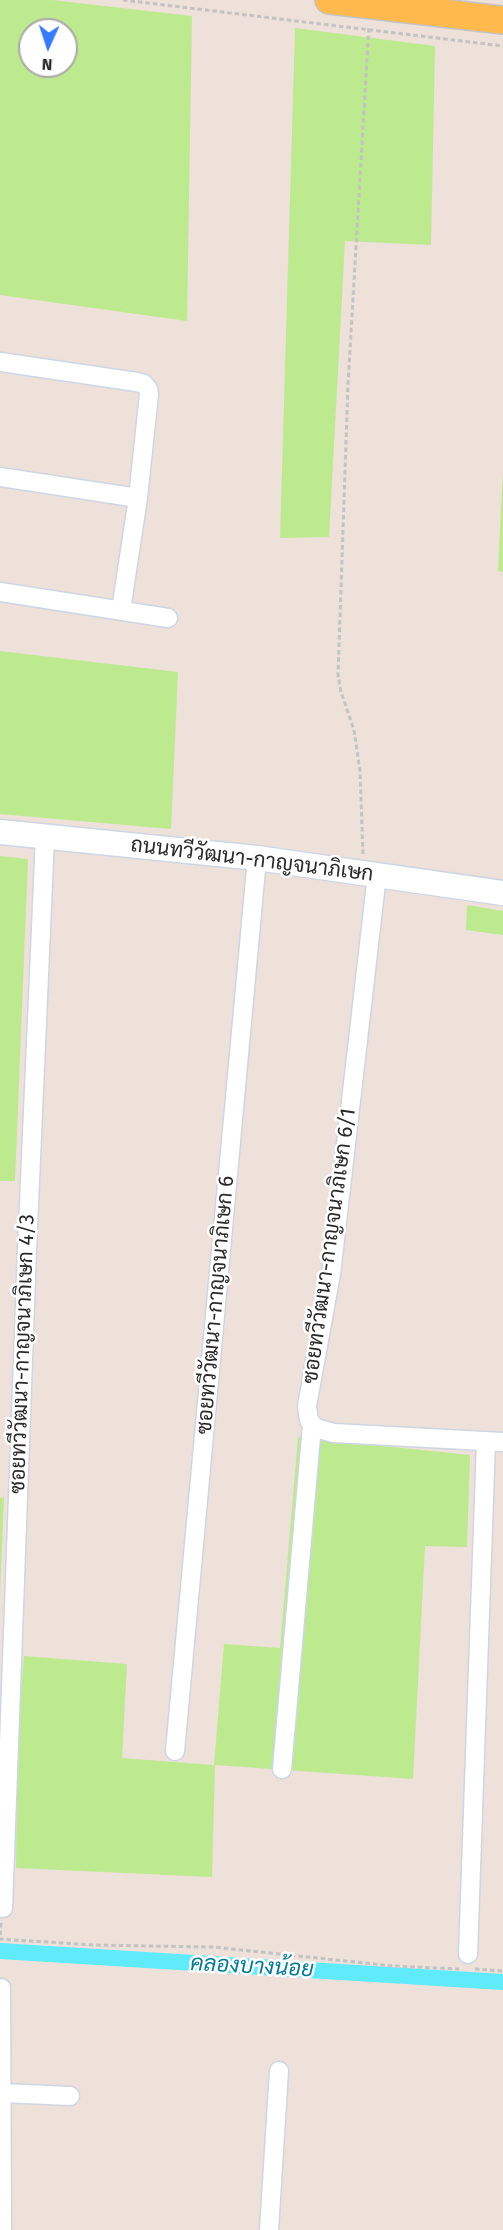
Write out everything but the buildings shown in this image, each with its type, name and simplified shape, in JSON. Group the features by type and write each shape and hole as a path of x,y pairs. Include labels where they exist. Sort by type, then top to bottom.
{"main road":[{"path":"329,0 370,17 417,5 483,12"}],"street":[{"path":"0,362 144,384 149,394 138,498 121,610"},
{"path":"0,477 138,498"},
{"path":"0,592 168,618"},
{"name":"ถนนทวีวัฒนา-กาญจนาภิเษก","path":"0,832 257,858 370,874 503,888"},
{"name":"ซอยทวีวัฒนา-กาญจนาภิเษก 4/3","path":"3,1908 27,1250 45,837"},
{"name":"ซอยทวีวัฒนา-กาญจนาภิเษก 6","path":"175,1752 257,858"},
{"name":"ซอยทวีวัฒนา-กาญจนาภิเษก 6/1","path":"282,1769 312,1425 307,1406 331,1274 370,874"},
{"path":"312,1425 323,1431 334,1433 495,1441 468,1954"},
{"path":"1,1988 2,2230"},
{"path":"269,2230 279,2071"},
{"path":"2,2093 70,2096"}],"path":[{"path":"123,0 370,17 503,46"},
{"path":"370,17 348,384 338,675 341,692 354,730 370,874"},
{"path":"0,1939 93,1946 213,1947 393,1966 503,1971"}],"green space":[{"path":"0,0 52,0 192,16 187,321 0,295"},
{"path":"295,28 435,46 431,245 345,241 329,537 280,538"},
{"path":"503,471 503,572 498,571"},
{"path":"0,651 178,672 171,829 0,814"},
{"path":"0,856 28,859 15,1181 0,1181"},
{"path":"467,905 503,911 503,935 466,930"},
{"path":"298,1437 470,1455 467,1547 425,1546 413,1779 215,1765 212,1877 16,1868 17,1740 24,1656 127,1664 122,1758 214,1765 224,1644 280,1648"},
{"path":"4,1497 0,1594 0,1498"}],"waterway":[{"name":"คลองบางน้อย","path":"0,1951 503,1982"}]}
